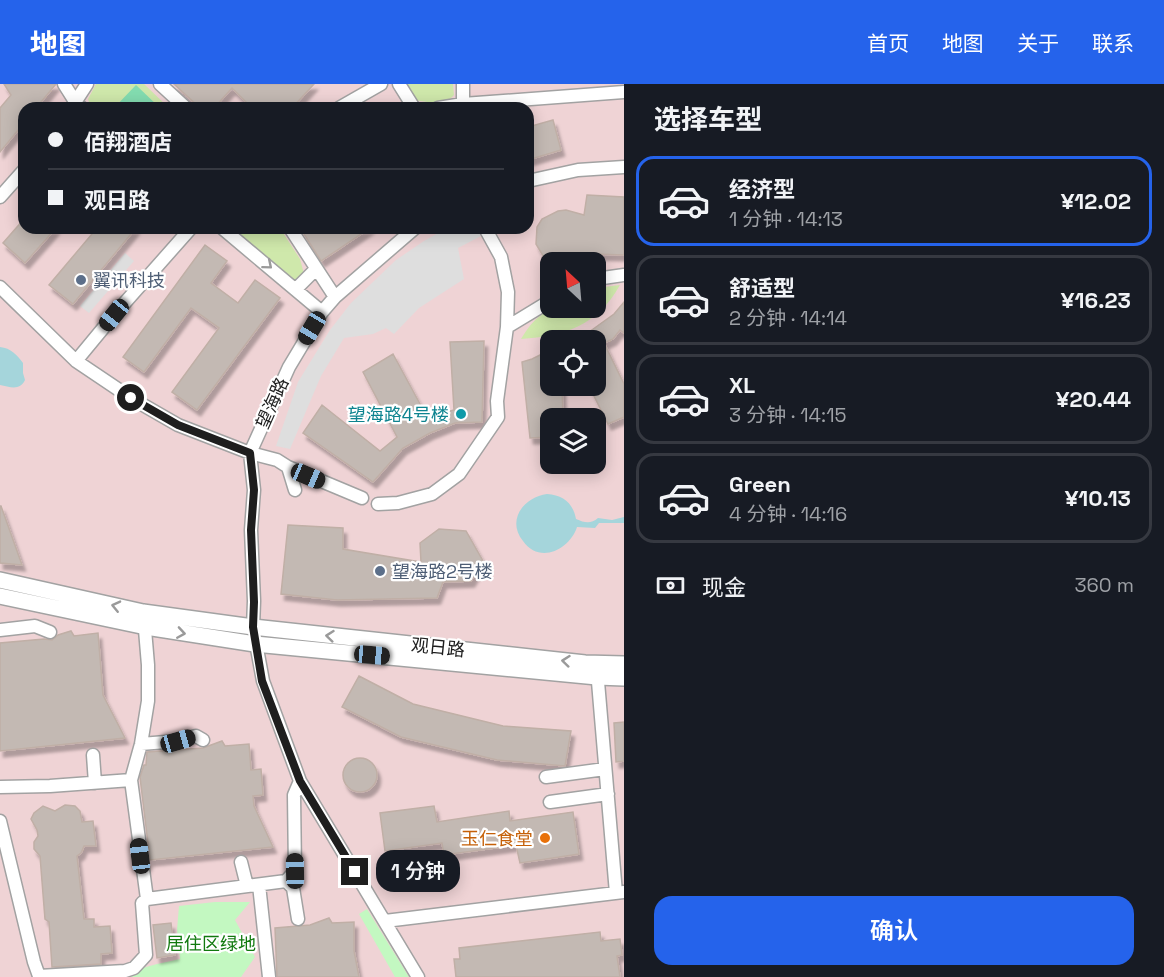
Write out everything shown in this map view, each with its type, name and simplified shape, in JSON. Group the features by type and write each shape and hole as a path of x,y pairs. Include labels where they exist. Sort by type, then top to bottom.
{"street":[{"path":"64,84 74,102"},
{"path":"78,102 87,84"},
{"path":"160,84 180,102"},
{"path":"350,102 381,84"},
{"path":"399,84 410,102"},
{"path":"463,84 463,102"},
{"path":"492,102 624,93"},
{"path":"534,180 578,170 624,167"},
{"path":"0,197 18,177"},
{"path":"76,362 186,234"},
{"path":"229,234 322,312"},
{"path":"294,234 335,297"},
{"name":"望海路","path":"250,453 289,367 322,312 335,297 408,234"},
{"path":"378,504 398,503 432,494 459,474 498,417 497,401 507,327 508,292 501,256 488,234"},
{"path":"296,289 316,270"},
{"path":"606,278 624,275"},
{"path":"0,287 76,362 131,398 178,425 250,453 277,460 288,467 362,498"},
{"path":"507,327 540,307"},
{"path":"250,453 254,490 251,530 253,627 262,681 300,781 418,977"},
{"path":"288,467 295,490"},
{"name":"观日路","path":"0,580 144,620 253,627 597,670 624,678"},
{"name":"观日路","path":"0,596 144,620 255,644 597,670 624,664"},
{"path":"144,620 148,701 141,744 131,780 147,899"},
{"path":"0,630 35,626 50,632"},
{"path":"385,921 620,892 605,769 597,670"},
{"path":"141,744 178,741 196,736 202,740"},
{"path":"93,755 95,783"},
{"path":"546,777 605,769"},
{"path":"0,787 131,780"},
{"path":"0,821 39,976 125,971 142,962 146,955 142,903 147,899 286,881 295,871 294,795 300,781"},
{"path":"550,802 608,794"},
{"path":"241,862 253,886 269,977"},
{"path":"286,881 293,888 298,918"}],"shaded area":[{"path":"0,84 624,84 624,977 0,977"},
{"path":"436,234 480,234 481,236 458,248 464,279 419,308 394,334 386,328 373,334 344,338 321,376 290,449 276,446 298,382 330,330 351,303 396,260"},
{"path":"125,253 134,261 89,313 80,306"}],"green space":[{"path":"96,84 144,84 163,102 89,102 88,99"},
{"path":"404,84 453,84 454,95 441,102 414,100"},
{"path":"136,85 154,102 120,102"},
{"path":"234,234 284,234 300,259 304,274 292,280"},
{"path":"620,285 606,304 606,287"},
{"path":"540,316 591,318 568,330 540,330 540,337 521,339"},
{"name":"居住区绿地","path":"215,902 250,902 235,920 255,957 241,977 110,977 180,959 177,930 179,906"},
{"path":"367,909 409,977 395,977 359,914"}],"water":[{"path":"0,347 11,350 23,363 25,380 20,386 0,385"},
{"path":"547,494 558,496 570,504 576,519 588,522 598,518 612,520 624,517 624,523 599,523 595,528 577,527 568,542 561,547 546,553 538,552 530,548 518,533 517,518 520,511 531,500"}],"building":[{"path":"4,84 56,84 41,102 18,102 18,130 0,152 0,108 11,95"},
{"path":"174,84 314,84 298,102 246,102 232,88 219,102 194,102"},
{"path":"553,120 561,150 534,158 534,125"},
{"path":"587,195 624,197 624,255 606,254 606,252 541,252 536,244 537,227 542,219 558,211 566,210 584,215"},
{"path":"18,226 18,234 51,234 25,263 3,243"},
{"path":"92,234 131,234 73,304 49,285"},
{"path":"304,234 361,234 321,261"},
{"path":"205,245 227,261 211,283 238,303 255,280 280,298 197,410 172,392 219,328 191,308 144,372 123,357"},
{"path":"624,302 624,333 620,330 613,339 606,342 606,330 592,330 614,314"},
{"name":"望海路4号楼","path":"484,341 482,422 455,423 430,433 403,448 373,482 303,433 322,405 380,451 397,437 363,372 393,354 427,417 454,410 450,342"},
{"path":"606,347 624,384 624,417 608,424 606,408 600,408 594,396 606,396"},
{"path":"540,355 540,396 562,396 563,408 540,408 540,438 530,438 522,362"},
{"path":"1,506 22,565 0,563"},
{"name":"望海路2号楼","path":"288,525 343,528 343,549 421,562 420,543 439,529 466,531 483,561 471,581 443,582 437,598 337,600 281,594"},
{"path":"71,631 74,636 98,633 103,695 125,738 0,751 0,643 52,640 58,635"},
{"path":"359,676 413,704 503,726 571,731 565,766 497,760 401,737 342,707"},
{"path":"624,722 624,761 616,762 614,723"},
{"path":"222,741 225,746 249,744 251,770 261,769 263,795 253,796 254,806 273,847 150,860 140,777 146,765 147,752 203,748"},
{"path":"360,758 372,763 377,775 372,787 360,792 348,787 343,775 348,763"},
{"path":"65,805 75,806 80,811 82,822 93,821 96,846 84,846 77,856 84,919 94,919 94,927 110,926 112,953 101,954 101,964 52,967 49,922 45,919 40,856 34,849 34,842 38,836 31,819 34,813 43,806 55,811"},
{"path":"434,806 437,822 509,811 510,821 573,812 579,854 520,863 516,845 444,855 442,843 385,851 380,813"},
{"path":"329,918 332,923 354,922 354,951 359,977 277,977 275,928 310,925"},
{"path":"171,923 175,955 157,958 153,925"},
{"path":"600,932 601,941 620,939 622,955 617,956 620,977 456,977 454,959 460,959 459,948"}],"place":[{"name":"翼讯科技","path":"81,280"},
{"name":"望海路4号楼","path":"461,414"},
{"name":"望海路2号楼","path":"380,571"},
{"name":"玉仁食堂","path":"545,838"}],"route":[{"path":"131,398 178,425 250,453 254,490 251,530 253,627 262,681 300,781 355,872"}]}
